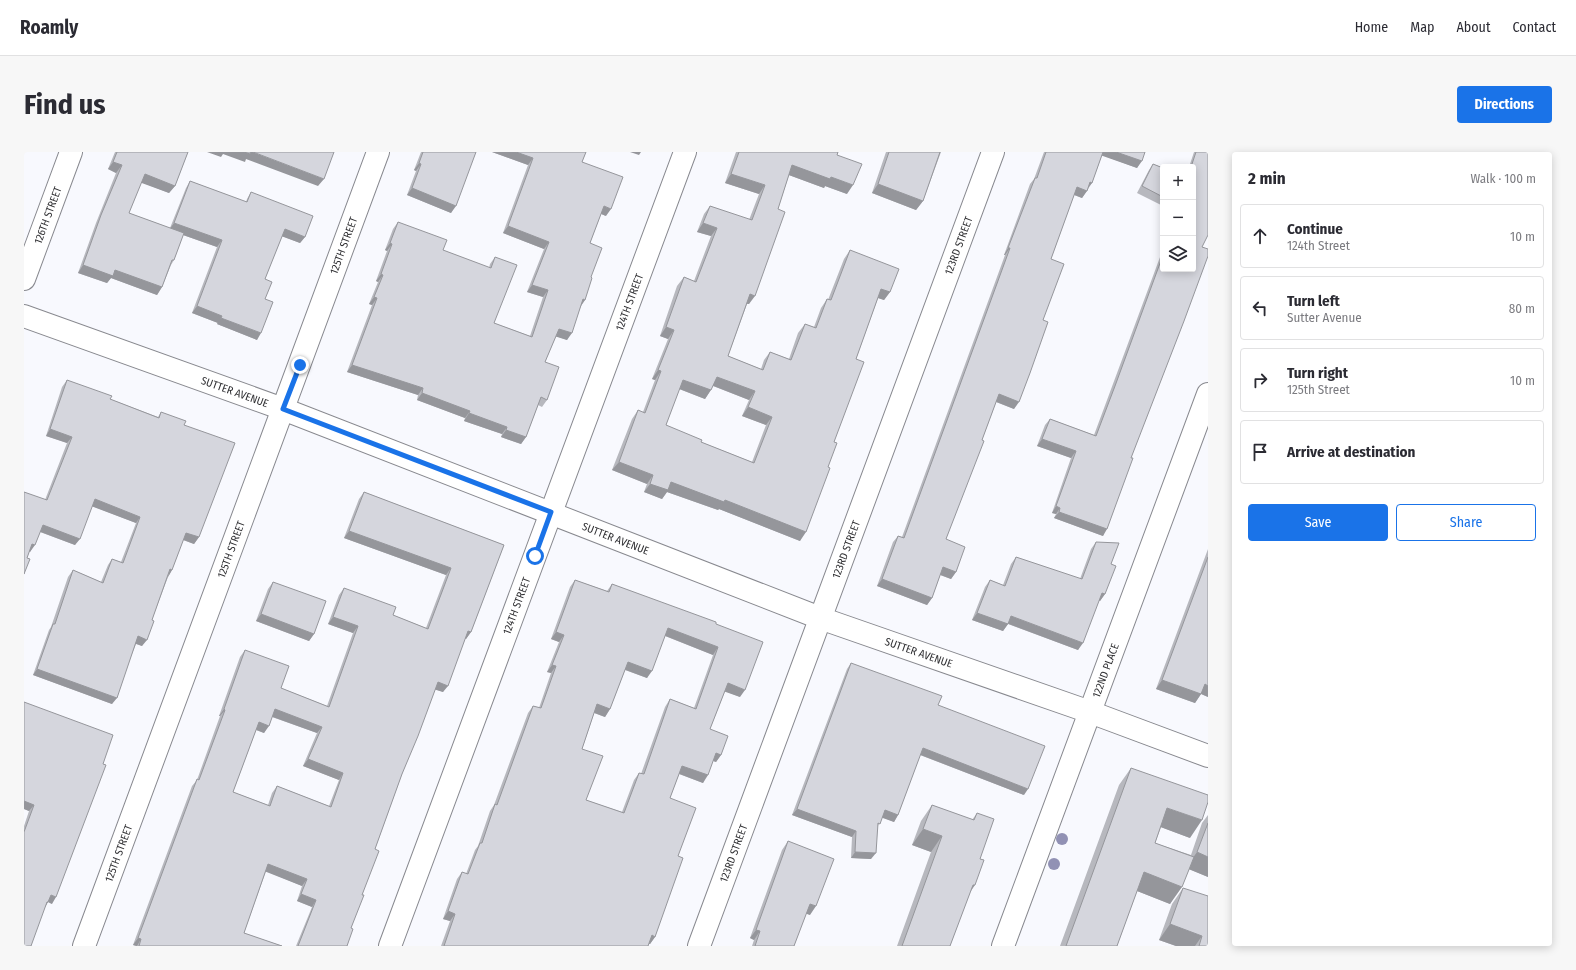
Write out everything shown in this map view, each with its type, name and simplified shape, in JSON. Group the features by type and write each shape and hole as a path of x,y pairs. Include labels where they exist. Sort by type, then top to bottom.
{"street":[{"name":"126TH STREET","path":"24,279 71,152"},
{"name":"125TH STREET","path":"84,946 378,152"},
{"name":"124TH STREET","path":"390,946 685,152"},
{"name":"123RD STREET","path":"699,946 993,152"},
{"name":"SUTTER AVENUE","path":"24,316 283,409 551,512 820,618 1090,712 1208,756"},
{"name":"122ND PLACE","path":"1003,946 1208,394"}],"building":[{"path":"117,152 188,152 175,186 145,174 129,213 184,233 162,287 115,270 113,276 83,265 101,215 122,165 113,162"},
{"path":"253,152 334,152 324,179"},
{"path":"423,152 476,152 456,206 412,188 421,164 419,163"},
{"path":"516,152 586,152 582,162 623,177 611,209 604,206 590,243 602,248 591,277 592,278 585,300 583,299 572,333 559,329 545,362 559,367 547,400 541,397 526,437 506,430 507,427 469,413 470,411 422,393 423,388 352,365 377,298 374,297 383,275 381,274 398,222 447,240 443,250 491,268 495,257 517,265 494,323 532,337 548,290 532,285 549,242 508,226 533,158"},
{"path":"739,152 838,152 837,155 862,164 853,185 831,177 830,179 792,165 778,209 785,212 755,296 750,294 728,356 763,370 770,352 791,360 805,324 816,328 827,299 831,300 850,250 899,269 890,292 881,289 856,359 864,362 834,442 837,443 828,467 830,468 806,532 725,500 724,502 671,482 668,490 650,484 653,475 619,462 638,410 645,413 661,371 658,370 674,330 666,327 684,277 696,282 717,228 703,223 710,206 752,220 765,185 731,174","holes":["717,377 755,391 748,407 772,417 754,463 701,442 702,440 666,425 683,380 711,390"]},
{"path":"889,152 940,152 923,201 878,184"},
{"path":"1046,152 1103,152 1092,183 1090,182 1087,191 1077,187 1051,259 1064,264 1043,320 1048,322 1019,402 999,394 982,440 984,441 946,539 965,547 956,572 943,567 932,598 882,579 898,536 904,538 1010,248 1008,248 1035,178 1037,178"},
{"path":"1116,152 1145,152 1142,161"},
{"path":"1196,152 1208,152 1208,235 1202,247 1208,249 1208,256 1131,458 1133,458 1107,529 1059,512 1060,508 1056,506 1076,451 1042,439 1050,419 1096,436 1160,263 1160,272 1196,272 1196,164 1192,164"},
{"path":"1153,164 1160,167 1160,195 1142,186"},
{"path":"190,181 247,202 251,192 313,216 305,237 285,229 265,279 272,282 265,299 273,302 261,333 221,318 222,316 197,306 222,240 174,223"},
{"path":"67,380 112,396 110,399 159,418 161,412 186,421 184,425 235,443 199,537 186,533 172,570 170,569 152,620 154,621 147,640 138,636 117,698 37,669 53,624 55,624 73,570 103,583 112,559 123,563 140,517 95,499 80,539 43,525 35,545 32,544 27,558 30,559 24,574 24,492 47,500 72,437 50,429"},
{"path":"364,492 504,545 471,632 468,631 448,686 438,682 402,774 375,849 379,851 362,895 364,895 351,928 353,929 347,946 298,946 316,900 301,894 307,879 268,864 244,933 282,946 139,946 141,939 138,938 197,779 199,780 245,650 289,666 281,688 329,707 358,626 333,617 344,588 396,607 393,615 428,629 451,568 349,531","holes":["275,709 322,727 308,759 343,773 331,807 277,786 270,806 233,792 259,722 269,726"]},
{"path":"1096,542 1119,543 1111,564 1116,566 1105,594 1102,593 1083,643 1011,616 1008,624 977,613 990,580 1005,586 1016,557 1082,579"},
{"path":"1208,557 1208,686 1205,684 1201,694 1162,680"},
{"path":"575,580 609,592 612,584 716,622 716,624 763,642 745,690 728,683 710,729 728,736 721,755 716,753 708,775 682,766 670,798 696,808 678,856 683,858 655,937 652,935 648,946 444,946 455,914 448,911 462,872 468,874 480,843 482,843 495,804 497,805 533,706 541,708 556,666 552,665 564,635 556,632","holes":["668,628 718,647 696,709 670,699 644,774 639,773 624,813 586,800 603,756 582,749 597,704 610,709 628,662 652,671"]},
{"path":"273,582 326,601 314,634 261,614"},
{"path":"851,663 942,696 938,705 1045,746 1028,789 923,748 898,815 885,810 880,824 878,823 876,853 855,852 856,831 797,809"},
{"path":"24,702 113,735 103,764 106,765 56,897 51,895 47,902 31,946 24,946 24,832 34,805 24,801"},
{"path":"1131,768 1208,795 1208,802 1202,820 1167,808 1155,843 1194,857 1182,887 1144,872 1117,946 1066,946"},
{"path":"932,805 974,820 977,813 994,819 980,859 984,860 950,946 902,946 942,836 923,829"},
{"path":"1208,823 1208,857 1197,852"},
{"path":"788,841 834,859 816,906 810,904 794,946 755,946 760,931 756,930"},
{"path":"1183,888 1208,896 1208,946 1199,946 1202,936 1170,924"}],"route":[{"path":"300,365 283,409 551,512 535,556"}]}
